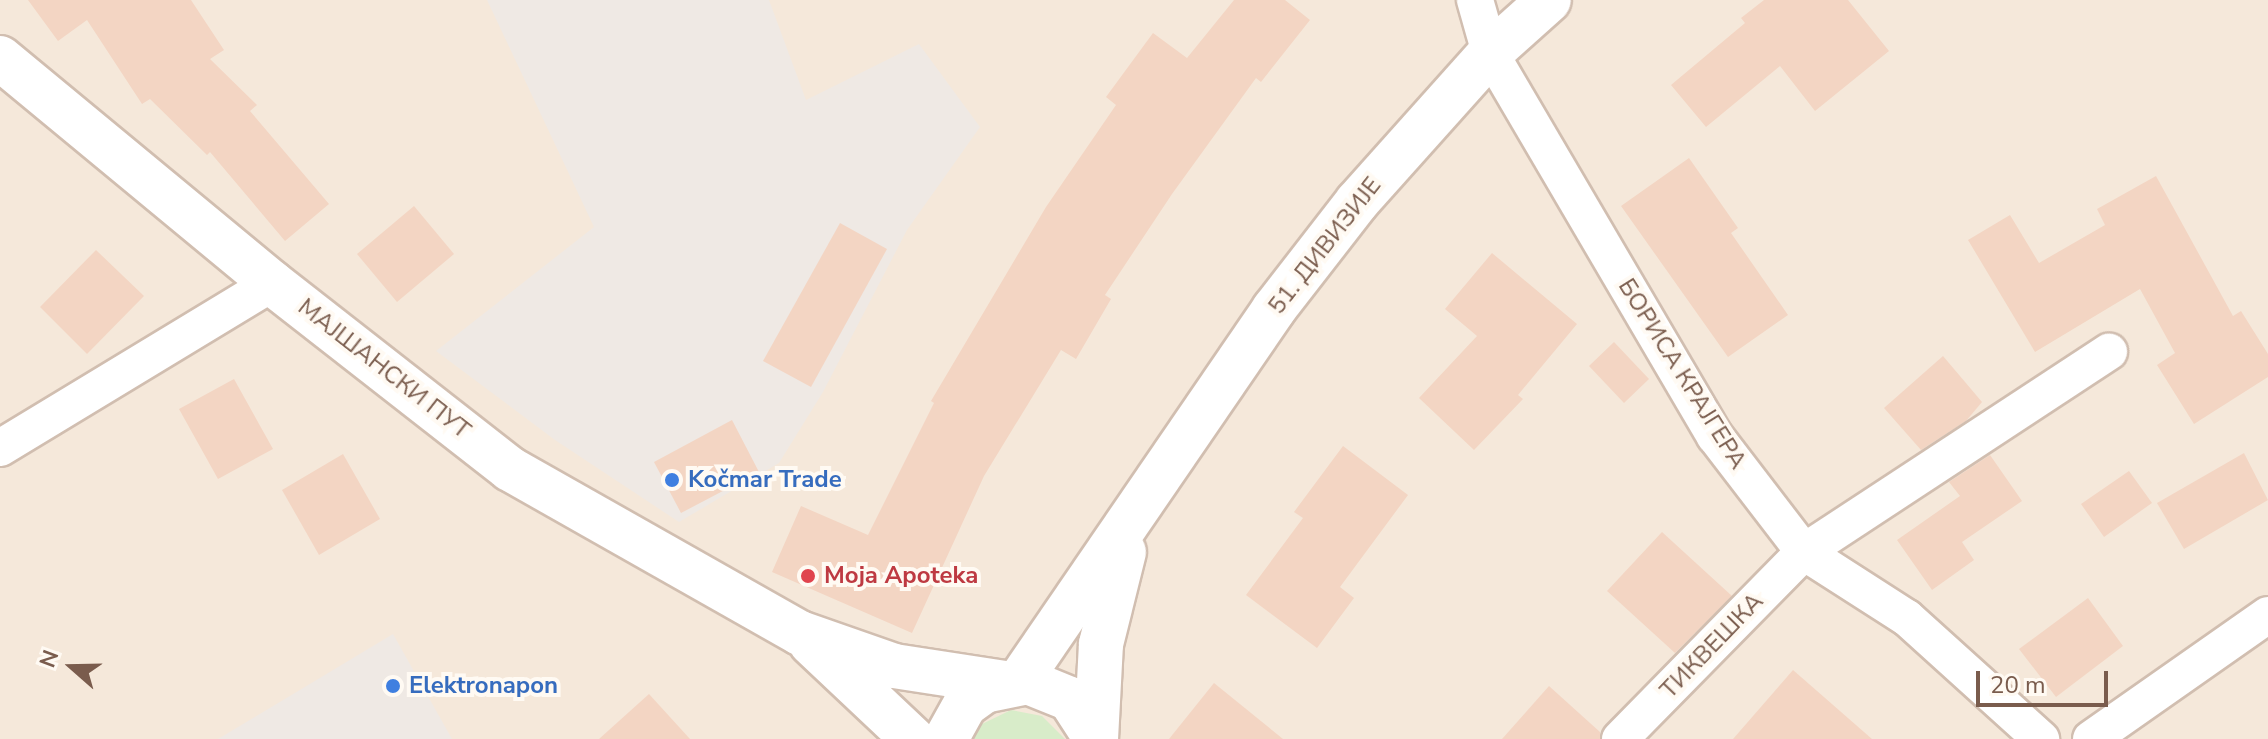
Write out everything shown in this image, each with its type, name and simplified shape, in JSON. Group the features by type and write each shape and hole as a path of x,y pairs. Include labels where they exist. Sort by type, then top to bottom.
{"street":[{"name":"БОРИСА КРАЈГЕРА","path":"1475,0 1490,53 1715,436 1804,552 1907,618 2041,739"},
{"name":"51. ДИВИЗИЈЕ","path":"1011,683 1134,520 1274,309 1357,202 1490,53 1549,0"},
{"name":"МАЈШАНСКИ ПУТ","path":"0,58 272,283 510,469 800,633 894,666 1050,687 1070,699 1096,739"},
{"path":"0,448 272,283"},
{"name":"ТИКВЕШКА","path":"1620,739 1804,552 2109,352"},
{"name":"51. ДИВИЗИЈЕ","path":"1096,739 1101,644 1134,520"},
{"path":"2091,739 2268,615"},
{"name":"МАЈШАНСКИ ПУТ","path":"800,633 913,739"},
{"path":"946,739 965,705 1011,683"}],"shaded area":[{"path":"0,0 2268,0 2268,739 0,739"},
{"path":"487,0 769,0 806,100 919,44 980,127 907,230 823,392 779,463 679,522 555,440 436,351 594,227"},
{"path":"393,634 452,739 218,739"}],"green space":[{"path":"1011,710 1042,716 1065,739 972,739 982,724"}],"building":[{"path":"28,0 191,0 224,50 210,59 257,105 250,111 329,204 285,241 210,152 207,155 150,99 142,104 87,20 58,41"},
{"path":"1234,0 1285,0 1310,20 1261,82 1256,78 1172,194 1105,295 1111,299 1076,359 1061,350 984,476 912,633 772,572 801,506 868,535 934,403 931,401 1046,207 1116,105 1106,97 1153,33 1187,58"},
{"path":"1764,0 1848,0 1889,51 1815,111 1780,66 1706,127 1671,85 1745,23 1741,18"},
{"path":"1689,158 1738,228 1731,233 1788,315 1728,357 1621,206"},
{"path":"2156,176 2233,316 2241,311 2268,354 2268,377 2194,424 2157,365 2175,353 2140,289 2035,352 1968,240 2010,215 2039,263 2105,225 2097,209"},
{"path":"414,206 454,254 397,302 357,254"},
{"path":"840,223 887,249 811,387 763,361"},
{"path":"96,250 144,296 87,354 40,307"},
{"path":"1492,253 1577,324 1518,395 1523,399 1474,450 1419,398 1477,336 1445,309"},
{"path":"1614,342 1649,379 1624,403 1589,366"},
{"path":"1943,356 1982,402 1966,421 1921,450 1884,408"},
{"path":"234,379 273,449 218,479 179,409"},
{"path":"732,420 759,472 681,513 654,462"},
{"path":"1343,446 1408,495 1340,587 1354,598 1317,648 1246,595 1303,518 1294,512"},
{"path":"2244,453 2268,500 2184,549 2157,503"},
{"path":"343,454 380,519 319,555 282,490"},
{"path":"1990,455 2022,501 1962,542 1974,560 1932,590 1897,540 1960,496 1949,482"},
{"path":"2129,471 2152,503 2104,537 2081,504"},
{"path":"1662,532 1732,596 1675,653 1607,591"},
{"path":"2088,598 2123,646 2056,697 2019,649"},
{"path":"1793,670 1872,739 1733,739"},
{"path":"1214,683 1283,739 1169,739"},
{"path":"1549,686 1600,732 1600,739 1502,739"},
{"path":"649,694 690,739 599,739"}],"place":[{"name":"Kočmar Trade","path":"672,480"},
{"name":"Moja Apoteka","path":"808,576"},
{"name":"Elektronapon","path":"393,686"}]}
